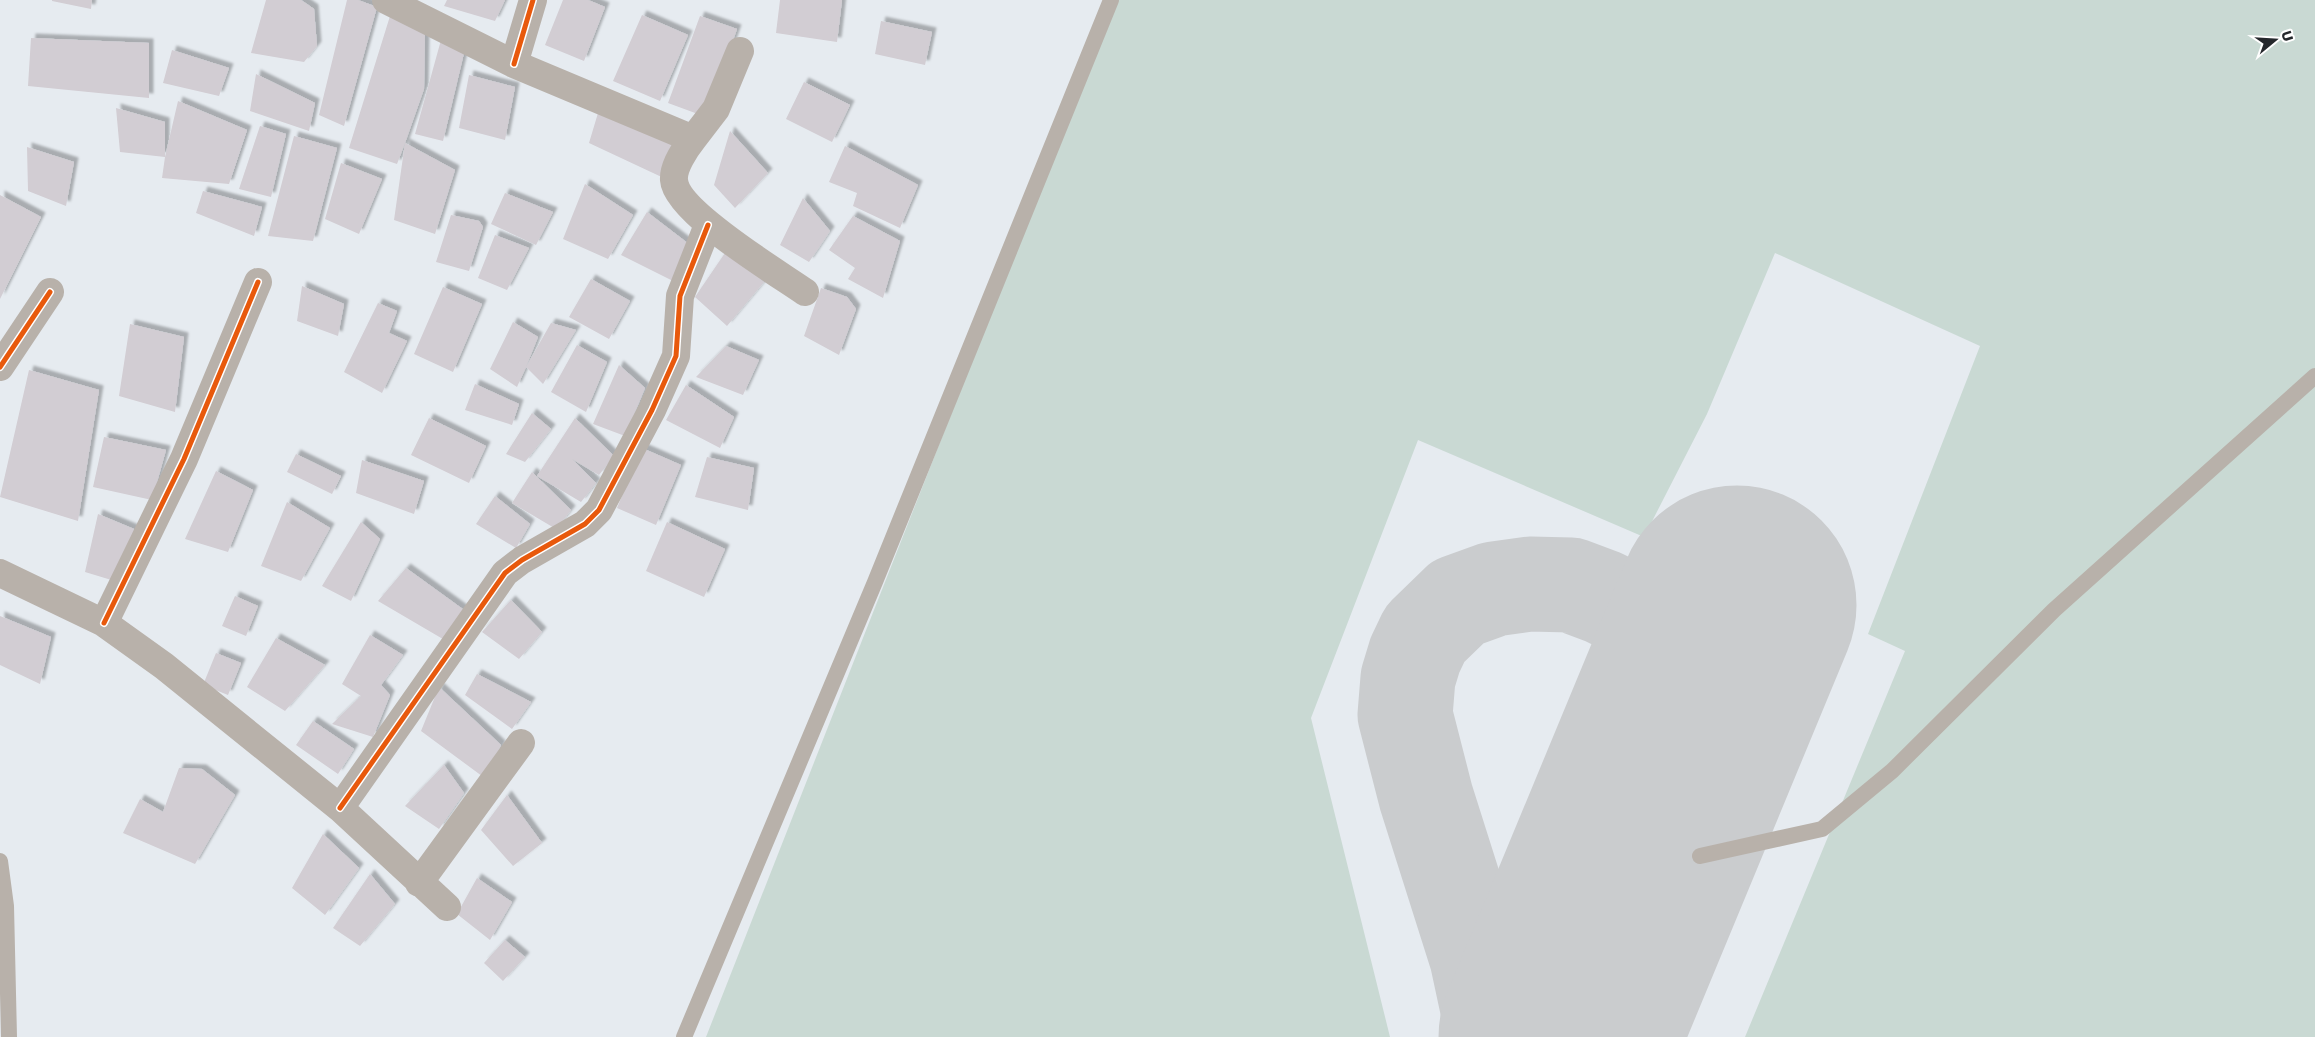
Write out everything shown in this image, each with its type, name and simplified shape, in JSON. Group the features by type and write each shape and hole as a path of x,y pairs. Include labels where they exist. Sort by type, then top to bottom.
{"street":[{"path":"386,0 514,64 693,139"},
{"path":"514,64 533,0"},
{"path":"740,51 716,109 686,148 674,179 678,192 708,225 805,292"},
{"path":"340,808 505,573 522,560 585,524 599,510 652,410 676,356 680,296 708,225"},
{"path":"104,623 184,459 258,282"},
{"path":"0,367 50,292"},
{"path":"0,573 104,623 164,666 340,808 447,907"},
{"path":"419,882 521,742"}],"lane":[{"path":"684,1037 874,582 1111,0"},
{"path":"1700,856 1822,829 1892,771 2054,610 2315,376"},
{"path":"0,861 6,906 9,1037"}],"shaded area":[{"path":"1114,0 2315,0 2315,1037 1745,1037 1905,651 1868,634 1980,346 1775,253 1707,414 1644,537 1418,440 1311,718 1390,1037 706,1037"}],"building":[{"path":"92,0 91,9 52,1"},
{"path":"266,0 301,0 314,9 317,46 304,62 251,53"},
{"path":"347,0 358,0 377,7 344,126 319,115"},
{"path":"447,0 505,0 495,21 444,6"},
{"path":"563,0 588,0 605,7 584,61 545,45"},
{"path":"780,0 842,0 837,42 776,33"},
{"path":"642,15 688,35 660,101 613,81"},
{"path":"390,16 425,33 424,89 397,164 349,148"},
{"path":"700,16 737,29 706,117 668,103"},
{"path":"881,21 932,32 925,65 875,54"},
{"path":"31,38 149,43 149,98 28,86"},
{"path":"441,40 464,53 443,141 415,134"},
{"path":"172,50 229,68 219,96 163,83"},
{"path":"256,74 315,103 309,131 250,111"},
{"path":"469,75 515,87 505,140 459,128"},
{"path":"804,82 850,105 832,142 786,119"},
{"path":"178,101 247,130 229,184 162,178"},
{"path":"601,103 678,143 668,180 589,143"},
{"path":"116,108 165,122 165,157 120,152"},
{"path":"260,126 286,134 271,197 239,189"},
{"path":"730,131 768,173 735,208 714,185"},
{"path":"294,136 337,148 313,241 268,236"},
{"path":"405,143 455,170 435,234 394,220"},
{"path":"845,146 918,185 900,228 853,206 857,193 829,182"},
{"path":"27,147 74,162 66,206 28,191"},
{"path":"341,163 382,179 359,234 325,219"},
{"path":"585,184 633,215 608,259 563,239"},
{"path":"203,191 262,207 254,236 196,213"},
{"path":"505,193 553,212 536,245 491,224"},
{"path":"0,195 41,217 0,299"},
{"path":"803,198 830,231 809,262 780,245"},
{"path":"647,212 694,248 673,281 621,255"},
{"path":"451,215 479,221 483,227 469,271 436,262"},
{"path":"853,216 900,241 883,298 848,279 855,268 829,250"},
{"path":"495,235 529,248 507,290 478,278"},
{"path":"727,250 764,282 727,326 695,297"},
{"path":"591,279 630,301 609,339 569,317"},
{"path":"302,286 344,304 338,336 297,321"},
{"path":"443,287 482,304 453,372 414,354"},
{"path":"821,288 847,297 856,309 839,355 804,336"},
{"path":"378,303 397,311 389,333 407,341 382,393 344,372"},
{"path":"513,322 538,337 517,387 490,369"},
{"path":"551,323 576,330 543,384 526,367"},
{"path":"130,324 184,337 175,412 119,396"},
{"path":"577,345 607,362 586,412 551,392"},
{"path":"726,346 759,360 743,395 696,377"},
{"path":"619,365 645,388 625,436 593,424"},
{"path":"29,370 99,390 78,521 0,497"},
{"path":"475,384 519,404 512,425 465,410"},
{"path":"686,385 734,417 720,448 666,420"},
{"path":"532,413 551,429 525,462 506,454"},
{"path":"429,418 486,446 469,483 411,455"},
{"path":"575,418 614,456 599,475 572,459 596,483 581,502 537,476"},
{"path":"104,437 166,450 152,500 93,487"},
{"path":"642,448 681,465 656,525 617,508"},
{"path":"296,454 341,476 332,494 287,472"},
{"path":"707,457 754,468 748,510 695,497"},
{"path":"362,460 424,481 414,514 356,493"},
{"path":"216,471 253,490 228,552 185,539"},
{"path":"532,472 571,510 556,529 512,503"},
{"path":"495,496 530,524 516,548 476,524"},
{"path":"287,502 330,528 301,581 261,566"},
{"path":"98,514 134,529 118,582 85,572"},
{"path":"361,522 380,539 351,601 322,586"},
{"path":"667,522 725,549 704,597 646,571"},
{"path":"406,568 464,610 448,642 378,601"},
{"path":"235,596 258,606 246,636 222,626"},
{"path":"511,600 542,632 519,659 482,632"},
{"path":"0,616 51,637 40,684 0,665"},
{"path":"370,635 403,655 381,685 390,695 373,737 332,724 361,696 342,684"},
{"path":"276,638 325,665 285,711 247,687"},
{"path":"216,653 241,663 228,695 203,685"},
{"path":"477,674 531,702 512,729 465,695"},
{"path":"439,687 501,745 486,779 421,731"},
{"path":"313,721 354,749 338,774 296,745"},
{"path":"444,765 464,793 439,829 405,806"},
{"path":"179,768 202,769 235,795 195,864 123,833 140,799 163,812"},
{"path":"507,795 542,843 513,866 481,830"},
{"path":"323,834 359,868 325,915 292,888"},
{"path":"370,874 395,904 360,946 333,928"},
{"path":"477,878 512,902 490,940 457,914"},
{"path":"505,940 525,957 503,981 484,963"}],"taxiway":[{"path":"1494,1037 1477,958 1426,797 1405,715 1408,678 1415,655 1425,634 1458,602 1494,589 1530,584 1571,585 1603,597 1670,630 1711,668 1730,699 1743,735 1742,770 1726,808 1700,856 1677,889 1624,943 1587,966"}],"runway":[{"path":"1558,1037 1737,605"}],"cycle path":[{"path":"514,64 533,0"},
{"path":"340,808 505,573 522,560 585,524 599,510 652,410 676,356 680,296 708,225"},
{"path":"104,623 184,459 258,282"},
{"path":"0,367 50,292"}]}
